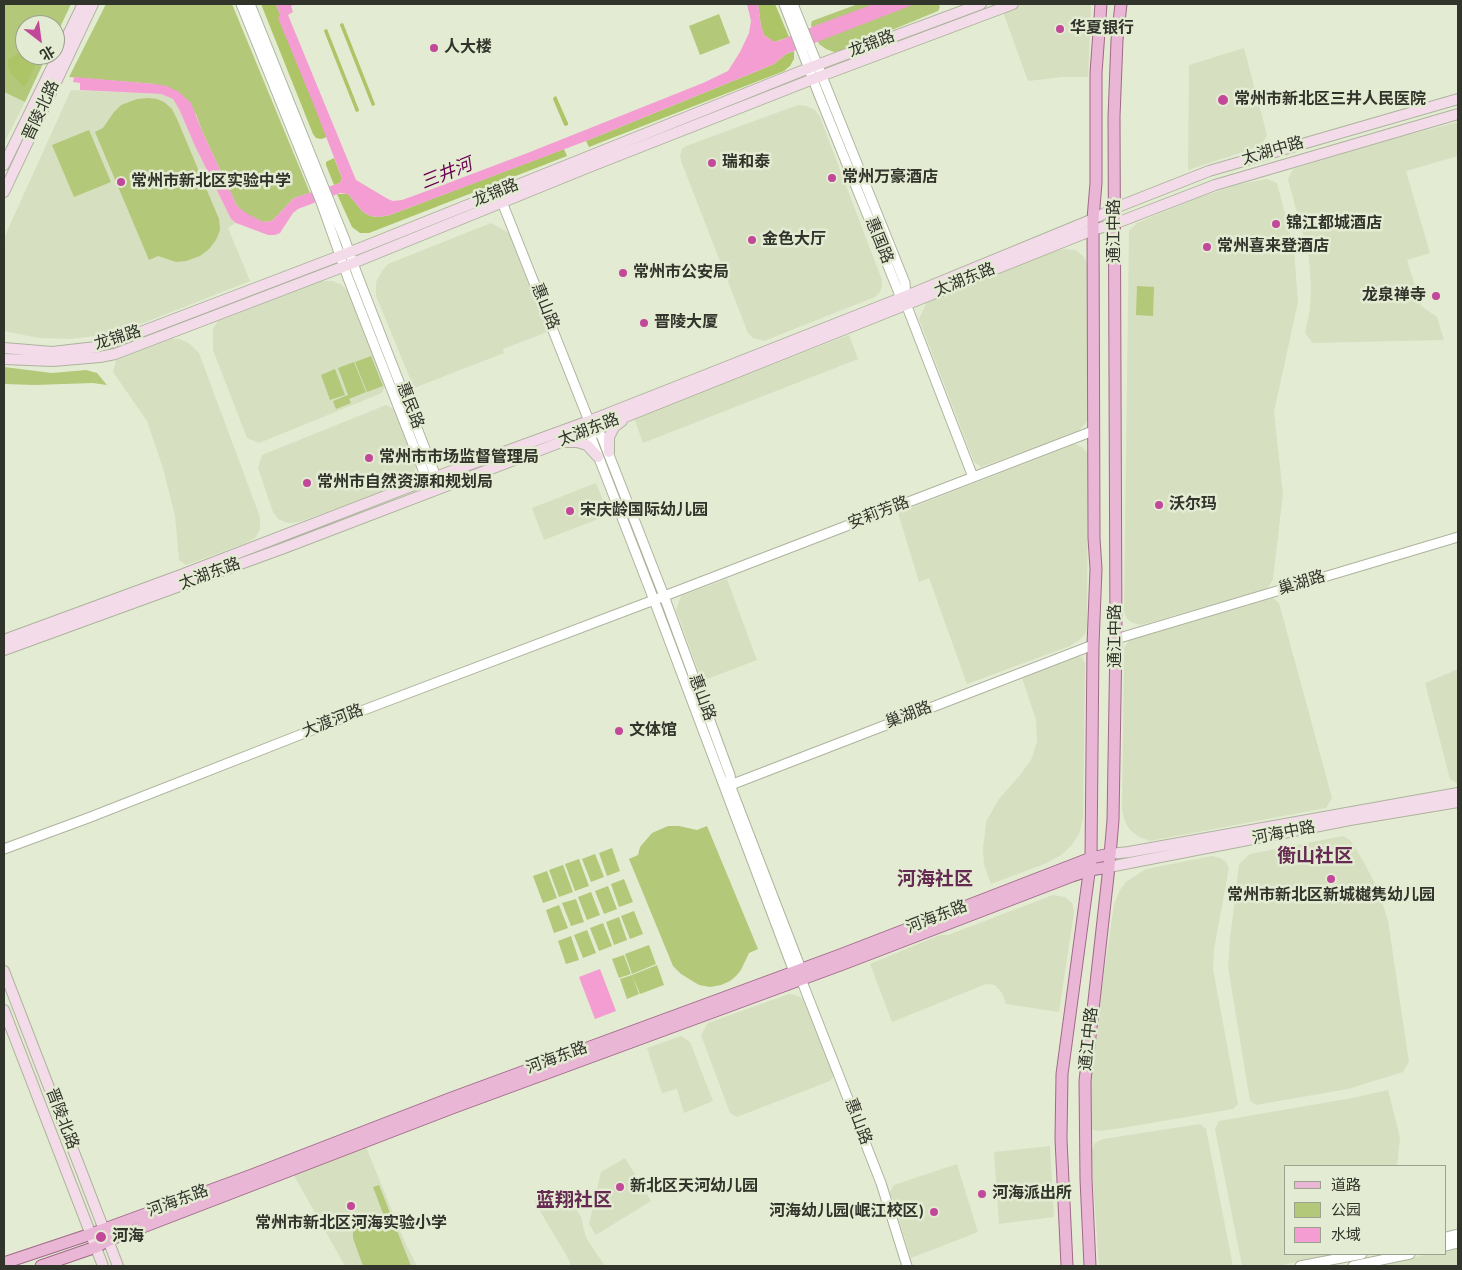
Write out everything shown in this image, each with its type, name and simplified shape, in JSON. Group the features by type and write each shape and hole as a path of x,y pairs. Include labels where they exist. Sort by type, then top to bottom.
{"main road":[{"name":"晋陵北路","path":"4,165 82,4"},
{"name":"晋陵北路","path":"4,192 93,4"},
{"name":"龙锦路","path":"4,359 53,361 115,354 814,67 981,4"},
{"name":"龙锦路","path":"500,197 1013,4"},
{"name":"通江中路","path":"1090,1266 1086,1180 1085,1081 1113,820 1116,639 1114,117 1117,40 1121,4"},
{"name":"通江中路","path":"1067,1266 1061,1139 1062,1074 1090,864 1096,569 1093,431 1093,225 1096,183 1096,73 1099,6"},
{"name":"太湖中路","path":"1093,225 1115,208 1209,171 1458,99"},
{"name":"太湖中路","path":"1114,224 1215,185 1458,114"},
{"name":"太湖东路","path":"4,650 278,551 560,442 748,359 1093,225 1114,224"},
{"name":"龙锦路","path":"4,348 52,352 96,347 117,342 347,259"},
{"name":"太湖东路","path":"4,640 432,479 628,416 904,299"},
{"path":"609,452 609,437 614,427 628,416"},
{"path":"560,442 577,442 587,445 598,457"},
{"name":"河海中路","path":"1110,854 1458,793"},
{"name":"河海中路","path":"1109,867 1350,820 1458,802"},
{"name":"河海东路","path":"41,1266 96,1247 109,1240 799,974 1090,864 1110,854"},
{"name":"河海东路","path":"1090,864 1109,867"},
{"name":"晋陵北路","path":"4,971 118,1266"},
{"name":"河海东路","path":"4,1263 104,1229 252,1175 449,1099 799,974"},
{"name":"晋陵北路","path":"4,1010 103,1266"}],"street":[{"name":"惠民路","path":"241,4 325,201 436,490"},
{"name":"惠民路","path":"250,4 319,187"},
{"path":"784,4 799,31"},
{"path":"793,4 799,31"},
{"name":"惠国路","path":"799,31 974,477"},
{"name":"惠山路","path":"500,197 592,427 592,440 598,457 728,786 881,1183 907,1266"},
{"name":"惠山路","path":"592,427 602,436 609,452 664,596 730,775 728,786"},
{"name":"安莉芳路","path":"664,596 1093,431"},
{"name":"巢湖路","path":"1116,639 1458,537"},
{"name":"大渡河路","path":"4,849 664,596"},
{"name":"巢湖路","path":"728,786 1093,644"},
{"path":"1300,1266 1357,1255"},
{"path":"1353,1266 1405,1255"}],"shaded area":[{"path":"1024,4 1090,4 1088,77 1063,77 1028,81 1003,12"},
{"name":"常州市新北区三井人民医院","path":"1244,48 1267,135 1261,146 1188,170 1189,65"},
{"name":"常州市新北区实验中学","path":"71,90 161,94 173,99 231,219 236,223 228,228 250,281 128,329 102,335 71,339 38,338 4,331 4,249 6,245 4,244 4,238"},
{"path":"4,92 25,102 4,143"},
{"path":"798,105 807,106 815,110 820,117 882,280 882,286 880,292 875,297 764,341 753,338 748,333 680,155 682,149 686,146"},
{"path":"1458,122 1458,156 1406,171 1430,253 1407,260 1421,306 1437,317 1444,340 1313,343 1305,333 1310,309 1309,258 1288,179 1293,169"},
{"path":"1267,179 1277,183 1294,249 1298,302 1274,412 1283,494 1273,579 1267,589 1141,625 1133,623 1127,619 1124,611 1129,231 1137,223 1200,197 1240,184"},
{"path":"491,223 509,233 547,332 503,349 504,353 414,388 376,296 376,282 388,264"},
{"path":"1064,249 1075,250 1083,256 1088,264 1088,420 1078,432 981,467 974,462 919,319 927,302 1054,251"},
{"path":"320,281 333,281 342,285 354,302 385,386 382,393 259,443 247,438 213,350 213,329 218,321"},
{"path":"849,335 858,359 643,443 634,418"},
{"path":"171,339 180,339 190,344 199,353 260,517 260,529 255,538 186,565 179,560 175,516 163,468 147,421 113,372 116,360"},
{"path":"386,405 394,409 416,467 410,482 299,522 288,523 278,519 273,512 258,468 262,455"},
{"path":"1075,444 1082,447 1088,454 1087,627 1085,634 1070,646 967,684 929,578 919,582 898,513"},
{"name":"宋庆龄国际幼儿园","path":"596,483 609,515 544,540 532,508"},
{"path":"727,579 757,660 702,681 676,610 681,596"},
{"path":"1273,598 1279,603 1332,798 1326,808 1150,841 1139,837 1130,830 1125,822 1122,810 1124,648 1130,639"},
{"path":"1075,655 1082,657 1085,663 1083,819 1079,834 1071,846 1061,855 1047,863 991,884 984,865 983,849 986,822 999,799 1031,760 1037,742 1036,720 1021,675"},
{"path":"1458,669 1457,783 1450,779 1425,683"},
{"path":"1343,836 1351,841 1366,866 1379,892 1388,921 1409,1062 1403,1072 1348,1089 1256,1105 1250,1101 1228,967 1239,864 1250,854"},
{"path":"1212,856 1226,862 1229,868 1214,949 1213,969 1238,1104 1233,1109 1122,1128 1093,1130 1090,1128 1087,1116 1104,973 1114,905 1120,890 1127,881 1146,869"},
{"path":"1053,895 1065,897 1072,903 1074,912 1059,1012 1006,1004 1002,993 995,985 986,984 892,1022 870,964 940,935 948,935"},
{"path":"789,994 802,998 808,1006 835,1074 830,1081 737,1117 730,1113 701,1035 708,1023"},
{"path":"681,1036 690,1042 713,1101 684,1113 677,1089 662,1093 647,1048"},
{"path":"1388,1090 1400,1138 1397,1165 1284,1165 1284,1255 1329,1255 1278,1266 1242,1266 1215,1129 1219,1121"},
{"path":"1200,1124 1206,1129 1233,1266 1099,1266 1092,1167 1092,1150 1095,1143 1103,1139"},
{"path":"1050,1146 1054,1217 999,1224 994,1152"},
{"name":"常州市新北区河海实验小学","path":"366,1147 404,1240 417,1266 345,1266 292,1172"},
{"name":"新北区天河幼儿园","path":"625,1158 651,1201 596,1235 589,1224 601,1172"},
{"name":"河海幼儿园(岷江校区)","path":"957,1164 978,1232 911,1258 890,1192 894,1185"},
{"path":"565,1189 581,1217 586,1238 605,1266 571,1266 534,1201"},
{"path":"1458,1248 1458,1266 1370,1266 1425,1255 1447,1255 1447,1250"}],"green space":[{"path":"4,4 71,4 65,17 65,15 15,15 15,65 42,65 25,102 4,92"},
{"path":"106,4 232,4 310,193 294,198 272,221 263,222 246,214 237,206 196,114 155,84 69,77"},
{"path":"261,4 276,4 327,137 316,138 313,134"},
{"path":"758,4 775,4 789,37 774,42 764,35"},
{"path":"858,4 938,4 940,7 938,11 841,51 834,52 819,44 811,25 812,21"},
{"path":"719,14 730,43 700,55 689,26"},
{"path":"343,23 375,105 372,106 340,25"},
{"path":"327,29 359,111 356,112 324,31"},
{"path":"794,51 794,59 784,71 589,147 586,141 774,64 786,54"},
{"path":"15,55 15,65 35,65 24,87 11,74 8,68 8,60"},
{"path":"556,96 568,125 564,125 553,99"},
{"path":"148,98 164,102 172,109 219,219 220,230 216,240 209,249 200,256 186,261 176,262 158,256 149,260 95,132 103,128 121,105 137,99"},
{"path":"89,130 111,182 74,197 52,145"},
{"path":"564,149 567,156 369,233 360,233 352,227 337,194 348,194 363,212 370,216 390,215"},
{"path":"334,158 342,178 340,183 334,185 326,162"},
{"path":"1137,286 1154,287 1153,316 1136,315"},
{"path":"371,356 383,386 367,392 355,362"},
{"path":"354,362 366,392 349,399 351,403 336,409 333,401 348,395 338,368"},
{"path":"4,367 52,373 86,370 97,373 107,385 93,383 4,384"},
{"path":"335,369 345,395 330,400 321,375"},
{"path":"668,826 679,826 697,830 707,826 758,949 749,953 736,976 721,985 710,987 699,985 681,974 673,966 629,859 638,855 640,847 652,833"},
{"path":"612,848 620,871 607,876 599,853"},
{"path":"595,854 604,877 591,882 582,859"},
{"path":"579,859 589,886 575,891 565,864"},
{"path":"563,865 573,892 559,897 549,870"},
{"path":"547,871 557,898 543,903 533,876"},
{"path":"624,879 633,902 619,907 611,884"},
{"path":"608,886 617,909 604,914 595,891"},
{"path":"591,892 600,915 587,920 578,897"},
{"path":"576,899 584,922 571,926 562,903"},
{"path":"559,905 568,928 554,933 546,910"},
{"path":"634,911 643,934 630,939 621,916"},
{"path":"619,917 627,940 614,945 606,922"},
{"path":"603,923 612,946 599,951 590,928"},
{"path":"587,930 596,953 583,958 574,935"},
{"path":"571,936 579,960 566,964 558,941"},
{"path":"649,945 656,964 632,974 625,954"},
{"path":"624,955 631,974 619,978 612,959"},
{"path":"657,965 664,985 640,994 632,975"},
{"path":"632,975 639,994 627,999 620,979"},
{"path":"379,1185 411,1266 363,1266 353,1238 353,1231 364,1220 373,1216 384,1216 373,1187"}],"water":[{"path":"276,4 296,4 291,6 293,12 288,15 356,180 393,201 402,200 525,154 703,83 728,71 749,33 751,21 747,4 758,4 764,35 774,42 874,4 915,4 786,54 774,64 586,141 390,215 370,216 363,212 348,194 340,193 298,209 293,213 280,233 268,235 236,223 231,219 173,99 161,94 80,90 80,83 73,82 74,77 155,84 167,86 179,92 191,103 237,206 263,222 272,221 294,198 340,183 342,178 278,18 280,15"},
{"path":"600,969 616,1011 595,1019 579,977"}],"place":[{"name":"华夏银行","path":"1060,29"},
{"name":"人大楼","path":"434,48"},
{"name":"常州市新北区三井人民医院","path":"1223,100"},
{"name":"瑞和泰","path":"712,163"},
{"name":"常州万豪酒店","path":"832,178"},
{"name":"常州市新北区实验中学","path":"121,182"},
{"name":"锦江都城酒店","path":"1276,224"},
{"name":"金色大厅","path":"752,240"},
{"name":"常州喜来登酒店","path":"1207,247"},
{"name":"常州市公安局","path":"623,273"},
{"name":"龙泉禅寺","path":"1436,296"},
{"name":"晋陵大厦","path":"644,323"},
{"name":"常州市市场监督管理局","path":"369,458"},
{"name":"常州市自然资源和规划局","path":"307,483"},
{"name":"沃尔玛","path":"1159,505"},
{"name":"宋庆龄国际幼儿园","path":"570,511"},
{"name":"文体馆","path":"619,731"},
{"name":"常州市新北区新城樾隽幼儿园","path":"1331,879"},
{"name":"新北区天河幼儿园","path":"620,1187"},
{"name":"河海派出所","path":"982,1194"},
{"name":"常州市新北区河海实验小学","path":"351,1206"},
{"name":"河海幼儿园(岷江校区)","path":"934,1212"},
{"name":"河海","path":"101,1237"}],"district":[{"name":"衡山社区","path":"1315,858"},
{"name":"河海社区","path":"935,881"},
{"name":"蓝翔社区","path":"574,1202"}],"water label":[{"name":"三井河","path":"447,175"}]}
